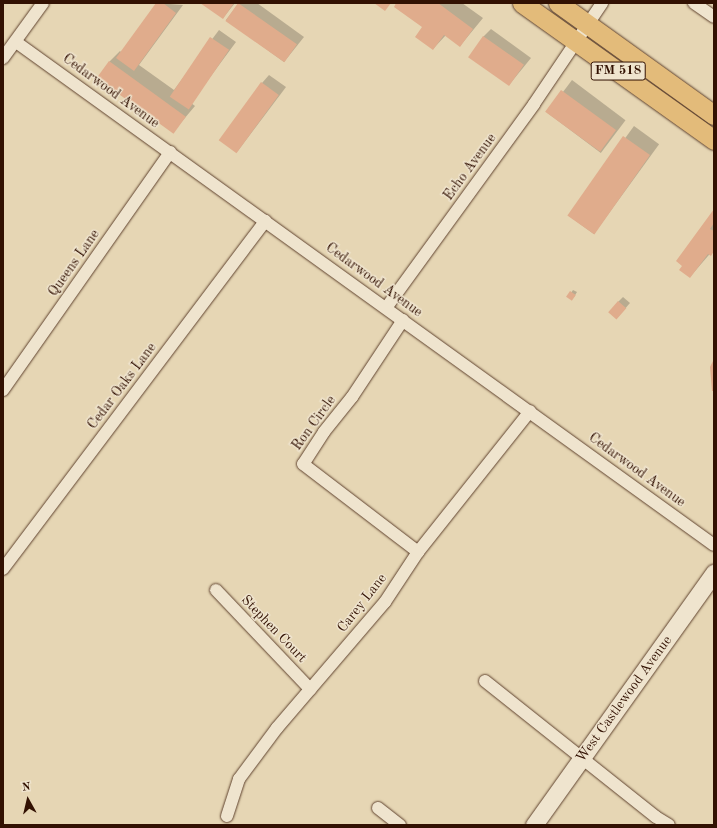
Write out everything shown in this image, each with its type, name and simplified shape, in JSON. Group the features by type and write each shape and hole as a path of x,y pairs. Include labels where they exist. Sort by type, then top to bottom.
{"main road":[{"name":"FM 518","path":"522,3 714,140"},
{"name":"FM 518","path":"558,3 714,115"}],"street":[{"path":"3,58 43,3"},
{"name":"Echo Avenue","path":"386,308 577,42 587,24 602,3"},
{"path":"694,3 714,17"},
{"name":"Cedarwood Avenue","path":"16,42 714,545"},
{"name":"Queens Lane","path":"3,390 170,152"},
{"name":"Cedar Oaks Lane","path":"3,569 265,221"},
{"name":"Ron Circle","path":"403,320 352,397 324,432 303,464 418,552"},
{"name":"Carey Lane","path":"227,816 239,779 310,689 385,602 418,552 530,411"},
{"name":"West Castlewood Avenue","path":"534,825 714,573"},
{"name":"Stephen Court","path":"216,590 310,689"},
{"path":"485,681 656,817 669,825"},
{"path":"378,808 400,825"}],"building":[{"path":"156,3 163,3 176,13 134,71 116,58"},
{"path":"200,3 234,3 223,19"},
{"path":"238,3 297,44 284,62 225,21"},
{"path":"374,3 391,3 385,11"},
{"path":"396,3 438,3 473,29 460,47 444,35 433,50 415,37 422,27 394,7"},
{"path":"483,36 524,65 509,86 468,57"},
{"path":"210,37 229,50 189,110 170,97"},
{"path":"109,61 186,117 174,134 97,78"},
{"path":"261,82 279,95 236,153 219,140"},
{"path":"561,90 616,130 600,152 545,112"},
{"path":"623,136 650,155 594,234 567,215"},
{"path":"714,209 714,223 710,229 714,231 714,251 711,256 708,254 690,278 679,270 682,266 676,261"},
{"path":"570,291 576,295 572,301 566,297"},
{"path":"618,301 626,308 616,320 608,312"},
{"path":"714,359 714,391 712,391 710,367"}]}
